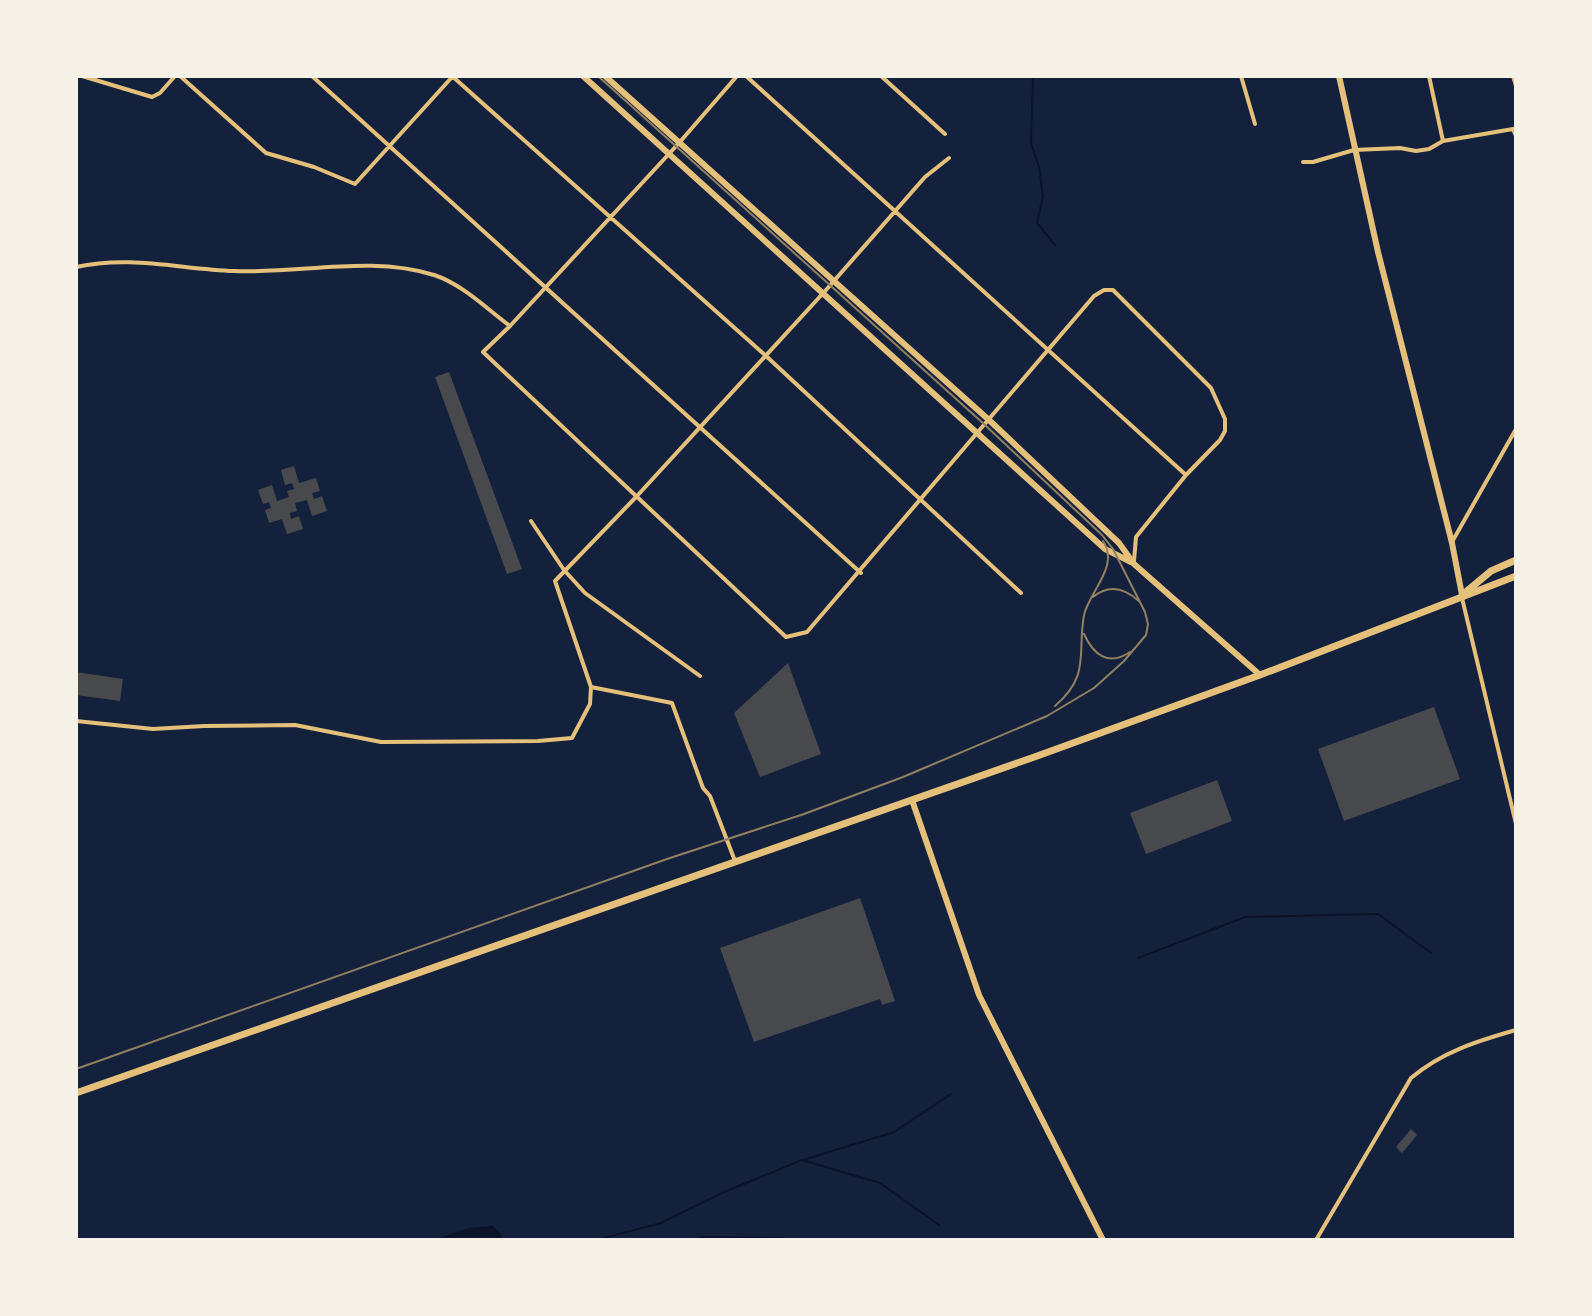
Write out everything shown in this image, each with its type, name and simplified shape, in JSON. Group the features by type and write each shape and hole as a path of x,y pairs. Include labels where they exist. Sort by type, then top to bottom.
{"main road":[{"path":"583,76 1105,549 1134,564"},
{"path":"605,76 989,420 1119,543 1134,564 1260,675"},
{"path":"1339,76 1354,150 1452,543 1462,595"},
{"path":"1462,595 1491,571 1516,560"},
{"path":"76,1093 912,800 1260,675 1516,576"},
{"path":"912,800 979,995 1103,1240"}],"street":[{"path":"82,76 152,97 177,76 266,153 314,167 355,184 453,76 765,355 1021,593"},
{"path":"312,76 861,573"},
{"path":"737,76 669,154 483,352 786,637 807,632 861,573 1094,296 1104,290 1113,290 1211,388 1225,419 1225,431 1220,440 1186,475 1136,537 1134,564"},
{"path":"746,76 1186,475"},
{"path":"881,76 945,134"},
{"path":"1241,76 1255,124"},
{"path":"1429,76 1443,141"},
{"path":"1513,76 1516,86"},
{"path":"1516,122 1513,129 1516,136"},
{"path":"1303,162 1354,150 1429,149 1443,141 1513,129"},
{"path":"76,721 153,729 295,725 381,742 572,738 590,704 591,687 555,581 834,282 925,177 949,158"},
{"path":"76,267 95,262 171,263 234,271 387,268 438,276 510,326"},
{"path":"1452,543 1516,429"},
{"path":"531,521 564,570 585,593 700,676"},
{"path":"1462,595 1516,824"},
{"path":"591,687 672,703 703,788 710,796 735,861"},
{"path":"1316,1240 1411,1078 1432,1060 1472,1042 1516,1030"}],"water":[{"path":"493,1226 501,1234 502,1240 434,1240 468,1228"}],"building":[{"path":"449,372 522,569 507,574 435,377"},
{"path":"294,466 299,483 316,478 320,491 312,493 314,499 322,496 327,511 312,516 307,500 295,503 297,511 290,513 291,519 299,516 303,529 287,534 282,519 269,523 265,510 271,508 269,502 263,504 258,490 272,485 277,501 289,497 287,491 294,489 292,483 285,485 281,470"},
{"path":"788,663 821,754 760,777 734,713"},
{"path":"76,672 123,679 120,701 76,695"},
{"path":"1434,707 1460,779 1344,821 1318,749"},
{"path":"1217,780 1232,821 1146,854 1130,813"},
{"path":"860,898 895,1001 882,1005 880,999 754,1042 720,948"},
{"path":"1411,1129 1417,1135 1402,1153 1396,1147"}],"waterway":[{"path":"1033,76 1031,143 1039,167 1043,196 1037,223 1055,245"},
{"path":"1138,958 1245,917 1378,914 1431,953"},
{"path":"803,1160 894,1132 951,1094"},
{"path":"596,1240 661,1223 722,1193 802,1160 880,1183 939,1225"},
{"path":"692,1240 704,1237 789,1240"}],"tram line":[{"path":"76,1069 903,777 1047,716 1094,688 1124,661 1146,635 1148,624 1145,612 1113,549 1102,535 985,425 598,76"},
{"path":"1055,706 1074,684 1078,674 1084,615 1108,560 1103,541"},
{"path":"1093,597 1105,590 1117,589 1129,593 1140,602"},
{"path":"1084,634 1102,656 1115,658 1130,652"}]}
